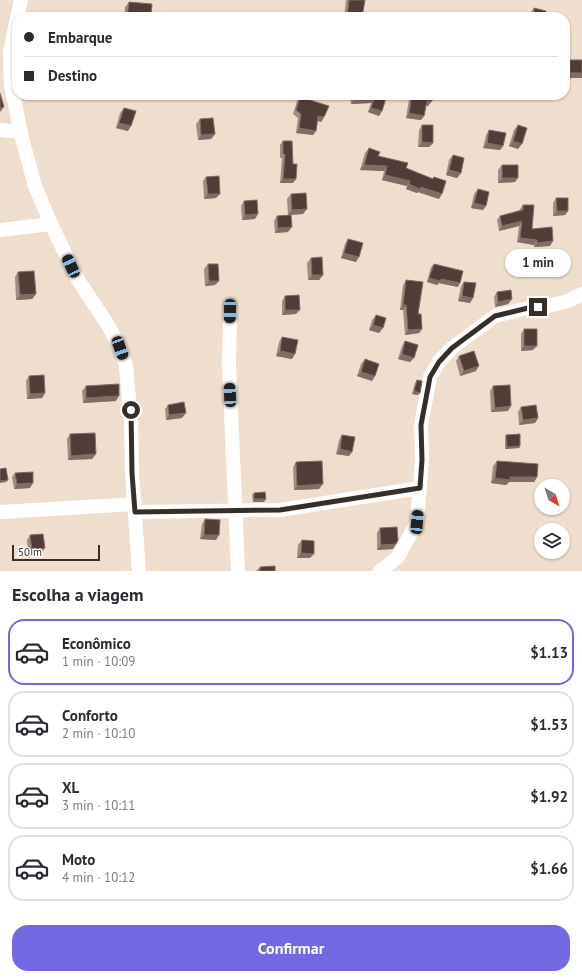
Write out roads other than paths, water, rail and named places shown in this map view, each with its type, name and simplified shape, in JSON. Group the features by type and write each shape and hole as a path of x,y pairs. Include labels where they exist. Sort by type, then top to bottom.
{"street":[{"path":"18,12 21,0"},
{"path":"12,42 10,52 12,90"},
{"path":"14,100 35,186 51,224 78,280 108,325 120,348 126,366 131,421 132,473 139,571"},
{"path":"0,130 21,132"},
{"path":"0,230 51,224"},
{"path":"380,571 398,557 417,522 422,460 421,425 430,377 439,362 452,348 495,316 568,301 582,294"},
{"path":"568,301 582,304"},
{"path":"230,311 229,366 238,571"},
{"path":"0,512 135,508 235,511 280,510 420,488"}]}
